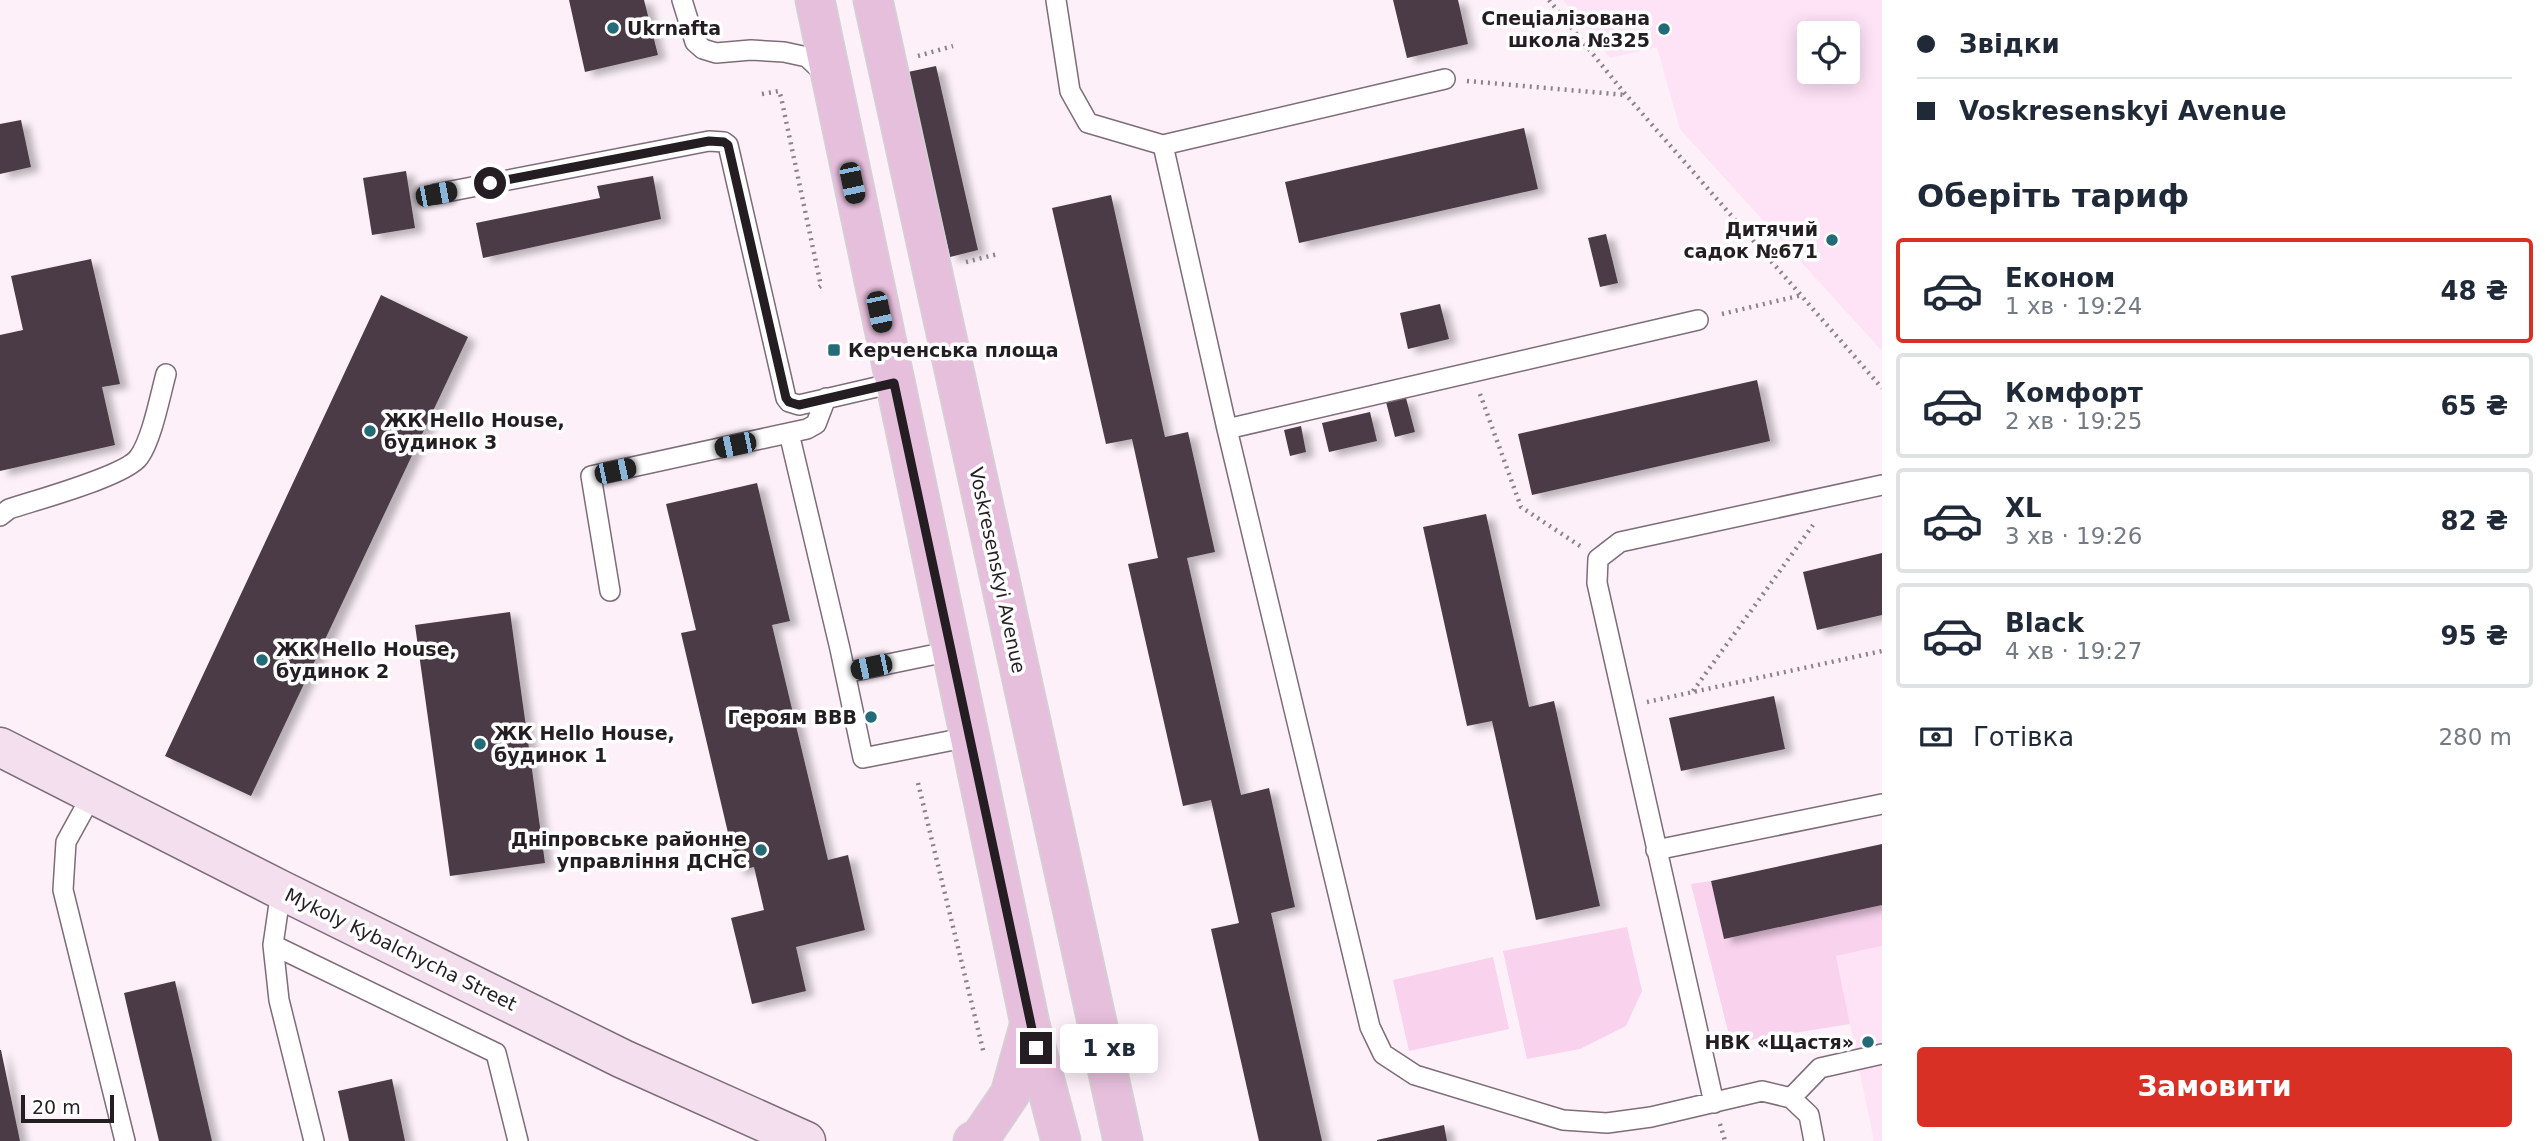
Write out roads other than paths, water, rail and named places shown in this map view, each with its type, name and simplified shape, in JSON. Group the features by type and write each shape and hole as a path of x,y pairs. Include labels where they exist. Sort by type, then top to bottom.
{"main road":[{"path":"815,0 1030,1024 1060,1141"},
{"name":"Voskresenskyi Avenue","path":"873,0 1123,1141"},
{"path":"974,1141 980,1138 1010,1094 1030,1024"}],"street":[{"name":"Mykoly Kybalchycha Street","path":"0,747 622,1059 806,1141"}],"lane":[{"path":"682,0 695,42 703,49 716,53 751,50 784,52 807,57 830,79"},
{"path":"1056,0 1070,91 1088,123 1163,145 1445,79"},
{"path":"436,194 709,141 724,142 728,145 786,398 794,405 894,383"},
{"path":"1163,145 1227,429 1370,1027 1383,1054 1415,1075 1563,1120 1607,1123 1651,1117 1762,1091 1791,1098 1809,1115 1814,1141"},
{"path":"1227,429 1698,320"},
{"path":"0,516 9,509 120,473 139,458 149,434 166,374"},
{"path":"610,591 590,476 807,429 816,424 827,398"},
{"path":"789,433 863,758 969,737"},
{"path":"1714,1103 1597,583 1598,559 1620,542 1882,485"},
{"path":"845,673 951,651"},
{"path":"93,793 66,842 63,890 125,1141"},
{"path":"1656,850 1882,804"},
{"path":"281,890 274,945 279,1000 314,1141"},
{"path":"274,945 496,1053 518,1141"},
{"path":"1791,1098 1820,1068 1882,1054"}],"place":[{"name":"Ukrnafta","path":"613,28"},
{"name":"Спеціалізована школа №325","path":"1664,29"},
{"name":"Дитячий садок №671","path":"1832,240"},
{"name":"Керченська площа","path":"834,350"},
{"name":"ЖК Hello House, будинок 3","path":"370,431"},
{"name":"ЖК Hello House, будинок 2","path":"262,660"},
{"name":"Героям ВВВ","path":"871,717"},
{"name":"ЖК Hello House, будинок 1","path":"480,744"},
{"name":"Дніпровське районне управління ДСНС","path":"761,850"},
{"name":"НВК «Щастя»","path":"1868,1042"}]}
